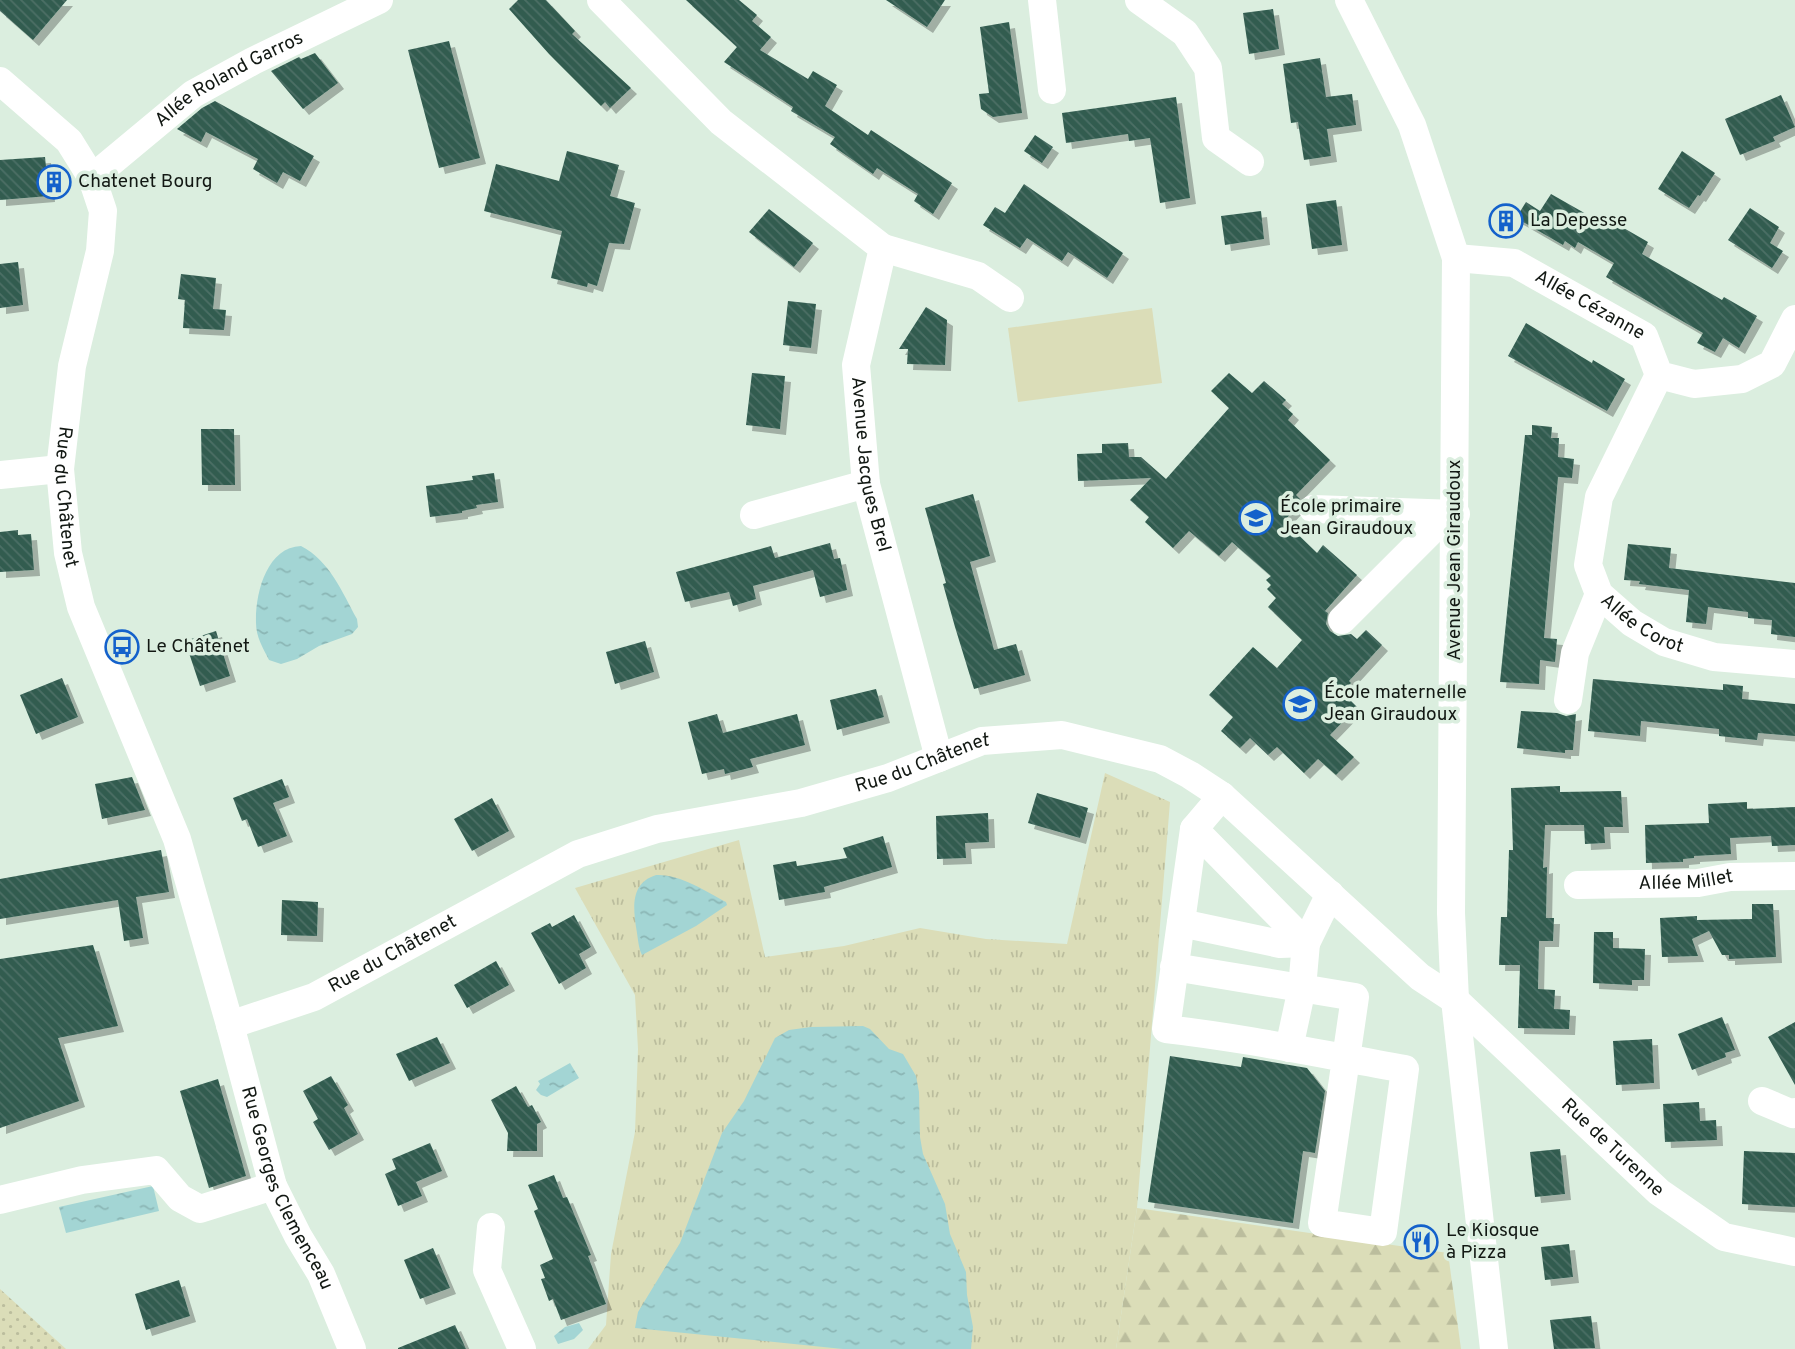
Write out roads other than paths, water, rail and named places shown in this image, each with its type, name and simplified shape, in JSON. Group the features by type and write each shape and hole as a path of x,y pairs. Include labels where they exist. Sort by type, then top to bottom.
{"street":[{"name":"Allée Roland Garros","path":"92,178 193,94 253,61 379,0"},
{"path":"601,0 721,122 883,248 978,276 1010,298"},
{"path":"1042,0 1052,90"},
{"path":"1139,0 1185,33 1208,68 1216,138 1250,162"},
{"name":"Avenue Jean Giraudoux","path":"1349,0 1412,125 1456,258 1451,913 1455,1000 1494,1349"},
{"name":"Rue du Châtenet","path":"0,81 69,141 92,178 103,211 100,251 72,366 60,469 68,553 81,607 177,839 230,1025 314,997 578,854 657,829 801,803 888,778 982,741 1062,735 1160,760 1222,796 1420,977 1455,1000"},
{"name":"Avenue Jacques Brel","path":"883,248 856,365 866,484 939,758"},
{"name":"Allée Cézanne","path":"1456,258 1514,262 1644,336 1659,375"},
{"path":"1659,375 1694,384 1742,379 1772,364 1795,319"},
{"name":"Allée Corot","path":"1659,375 1599,497 1588,565 1599,594 1632,623 1664,642 1714,657 1795,664"},
{"path":"0,475 60,469"},
{"path":"754,514 866,484"},
{"path":"1313,509 1452,514"},
{"path":"1342,620 1452,514"},
{"path":"1568,700 1575,653 1599,594"},
{"path":"1174,967 1356,997 1347,1059 1322,1223 1383,1232 1405,1069 1347,1059 1289,1048 1166,1029 1174,967 1195,829 1222,796"},
{"path":"1195,829 1306,943"},
{"name":"Allée Millet","path":"1578,885 1698,883 1730,877 1795,876"},
{"path":"1289,1048 1302,988 1306,943 1330,894"},
{"path":"1181,923 1280,944 1306,943"},
{"name":"Rue de Turenne","path":"1455,1000 1659,1192 1724,1237 1795,1252"},
{"name":"Rue Georges Clemenceau","path":"230,1025 273,1186 321,1274 352,1349"},
{"path":"1762,1101 1795,1112"},
{"path":"0,1200 82,1180 156,1170 180,1198 200,1209 273,1186"},
{"path":"491,1227 487,1270 522,1349"}],"water":[{"path":"301,546 328,569 357,619 358,627 352,634 281,664 269,660 259,638 256,628 258,598 265,574 279,554 289,548"},
{"path":"656,875 683,880 726,902 727,905 696,926 642,955 634,903 638,889"},
{"path":"863,1026 870,1029 889,1049 903,1054 916,1076 923,1154 945,1204 950,1234 966,1272 973,1327 971,1349 843,1349 635,1328 638,1312 680,1243 722,1133 744,1101 775,1038 789,1030 811,1027"},
{"path":"570,1063 579,1078 547,1097 536,1090 540,1084 538,1081"},
{"path":"153,1186 159,1211 66,1233 59,1207"},
{"path":"579,1323 583,1330 574,1339 558,1344 554,1336 565,1327"}],"place":[{"name":"Chatenet Bourg","path":"54,182"},
{"name":"La Depesse","path":"1506,221"},
{"name":"École primaire Jean Giraudoux","path":"1256,518"},
{"name":"Le Châtenet","path":"122,647"},
{"name":"École maternelle Jean Giraudoux","path":"1300,704"},
{"name":"Le Kiosque à Pizza","path":"1421,1242"}]}
